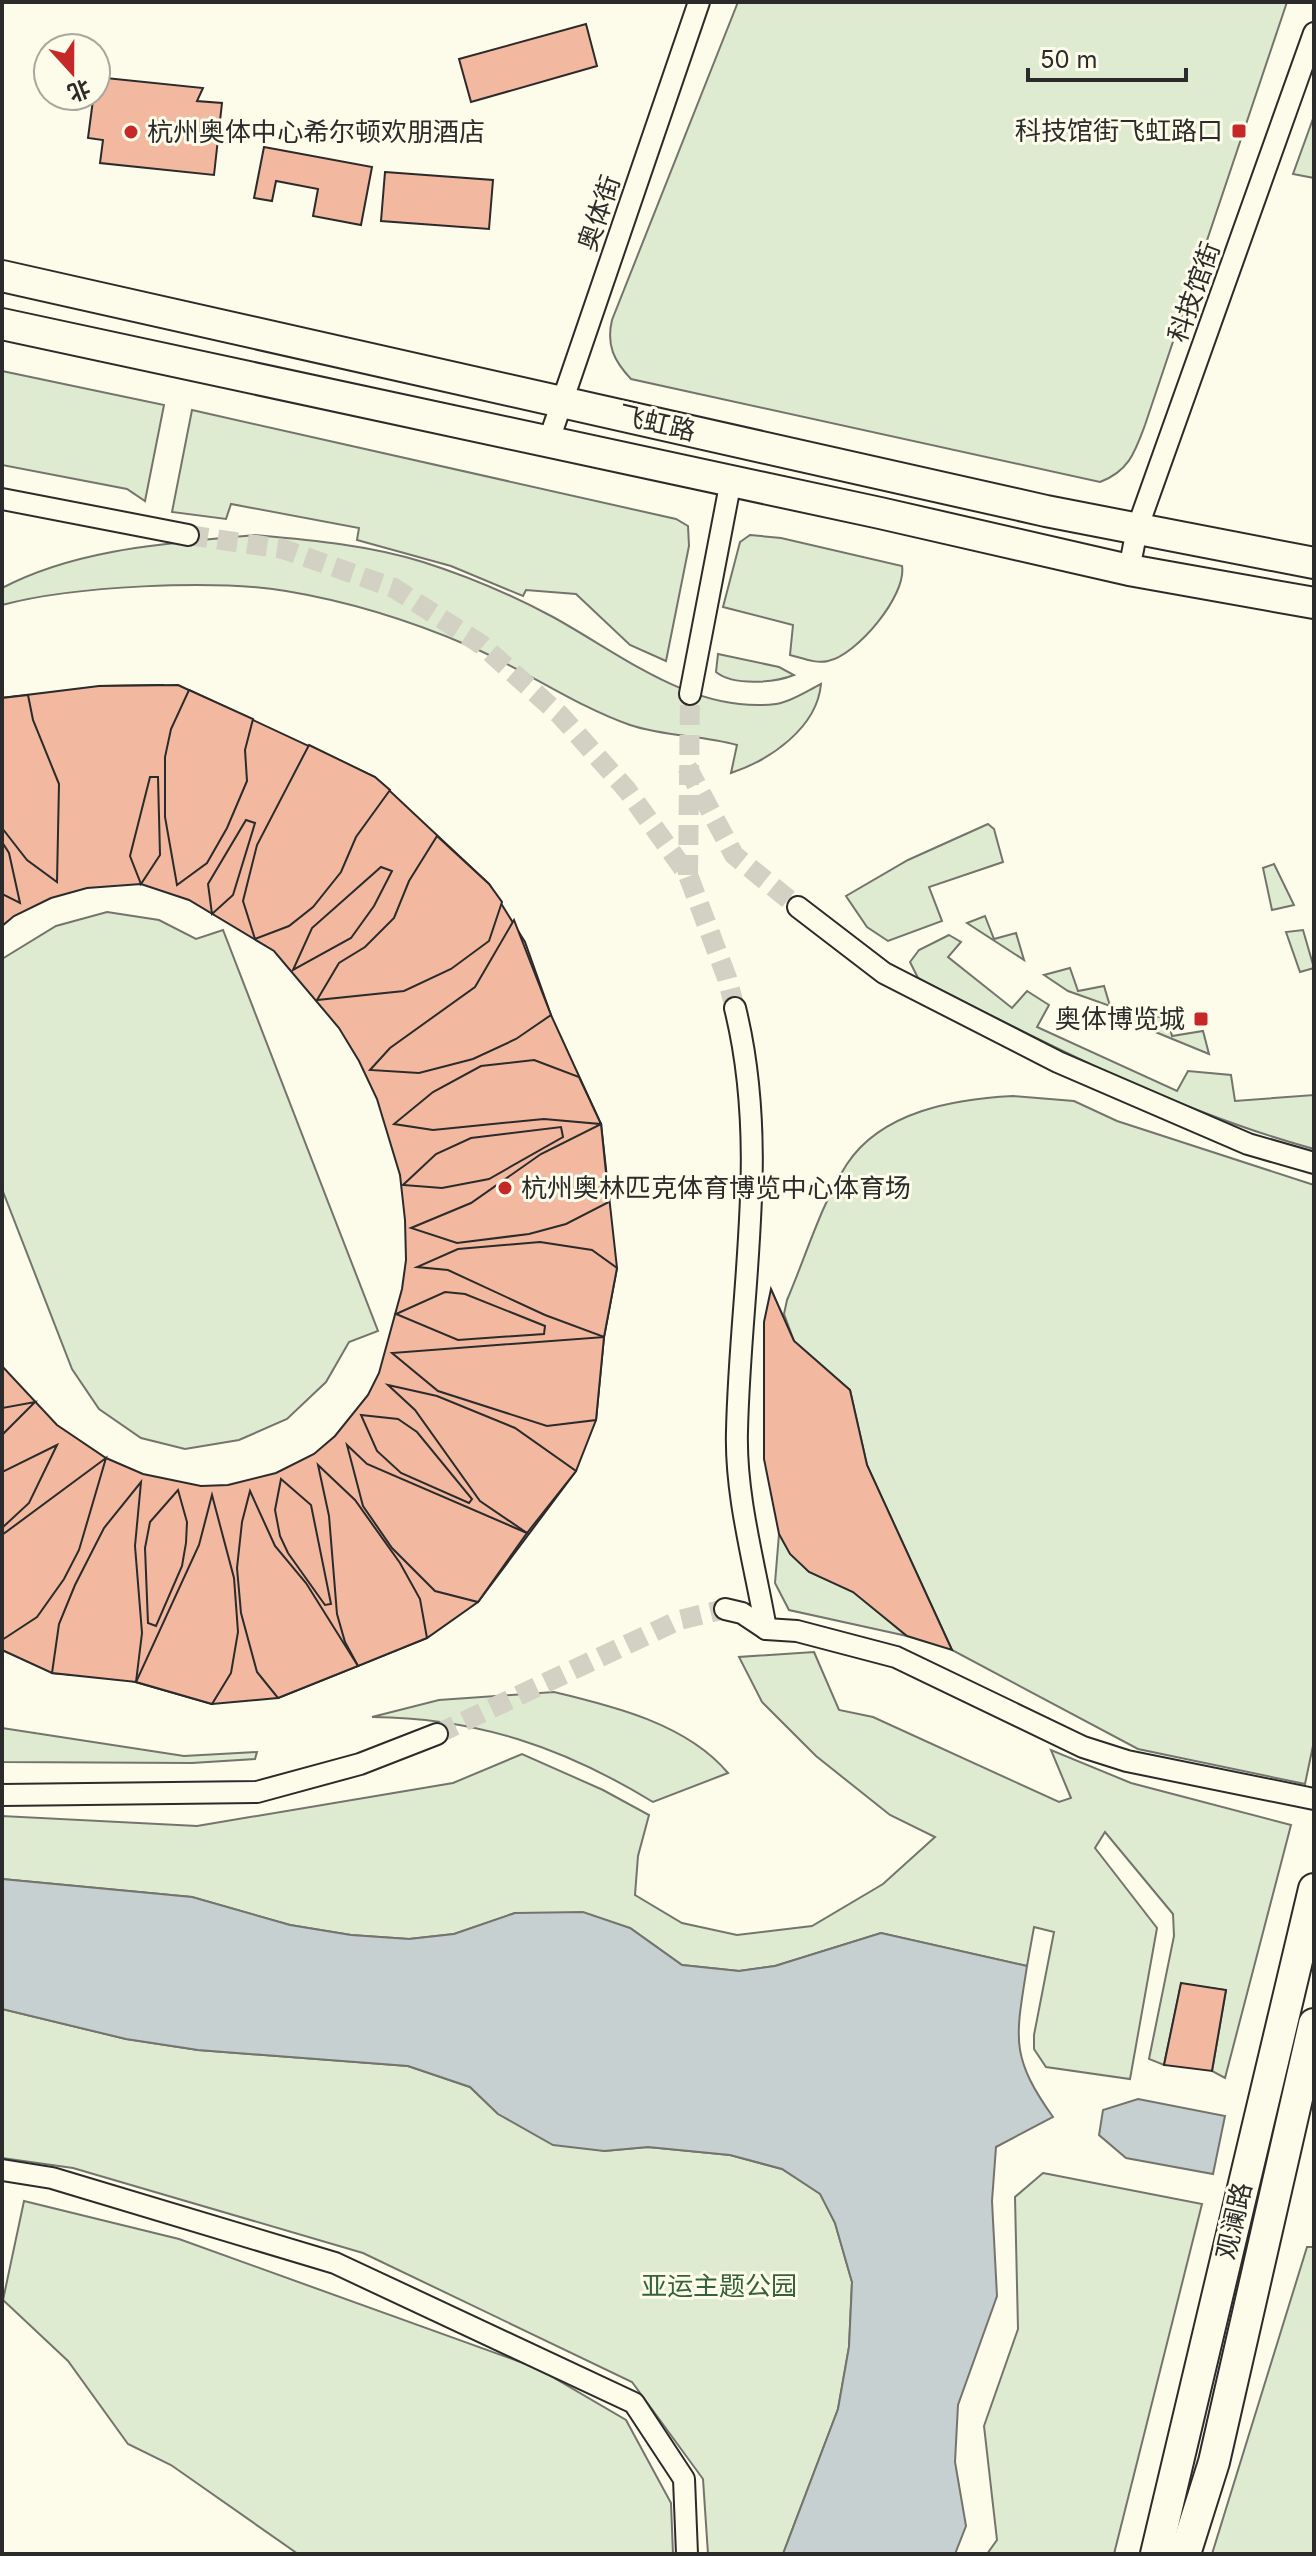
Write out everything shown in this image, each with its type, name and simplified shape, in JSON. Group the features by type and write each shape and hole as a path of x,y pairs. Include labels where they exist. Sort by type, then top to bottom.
{"main road":[{"name":"飞虹路","path":"2,276 1137,529 1314,563"},
{"name":"飞虹路","path":"2,324 549,440 1129,570 1314,603"},
{"name":"观澜路","path":"1156,2554 1314,1889"},
{"name":"观澜路","path":"1185,2554 1214,2462 1314,2024"}],"street":[{"name":"奥体街","path":"549,440 699,2"},
{"name":"科技馆街","path":"1129,570 1137,529 1314,33"},
{"path":"690,694 731,480"},
{"path":"2,499 188,535"},
{"path":"798,907 884,973 1058,1062 1248,1144 1314,1163"},
{"path":"735,1008 747,1056 753,1132 752,1219 736,1434 744,1504 766,1629"},
{"path":"725,1609 742,1613 766,1629 797,1631 896,1657 1083,1747 1127,1761 1314,1799"},
{"path":"2,1795 257,1792 360,1764 437,1734"},
{"path":"2,2170 52,2178 335,2263 634,2403 684,2479 687,2554"}],"green space":[{"path":"738,2 1287,2 1145,425 1134,452 1118,472 1100,482 631,379 625,372 611,345 612,320"},
{"path":"1314,116 1314,178 1293,174"},
{"path":"2,371 164,405 145,501 127,489 2,465"},
{"path":"192,410 676,519 688,526 689,546 666,661 630,645 576,594 526,590 523,596 451,566 357,540 359,528 231,504 226,519 172,512"},
{"path":"255,535 361,547 403,556 456,573 537,609 659,678 716,700 745,705 776,704 821,684 818,700 801,728 776,751 731,773 737,745 630,725 467,645 401,620 332,600 256,587 183,585 66,593 2,605 2,588 62,564 126,550"},
{"path":"750,535 781,538 902,566 897,592 878,622 840,656 823,662 790,655 793,625 723,607 740,542"},
{"path":"718,654 779,667 794,675 765,681 733,680 716,672"},
{"path":"988,824 994,829 1003,862 929,887 942,921 888,941 867,927 846,896 908,860"},
{"path":"1274,864 1294,905 1272,910 1263,868"},
{"path":"107,912 159,920 196,939 223,930 378,1331 349,1342 326,1382 287,1419 239,1440 185,1449 141,1438 99,1409 72,1369 2,1189 2,959 56,926"},
{"path":"985,916 994,939 1016,933 1024,960 967,923"},
{"path":"1303,930 1314,968 1300,972 1286,932"},
{"path":"949,935 961,942 948,957 1012,1008 1027,991 1049,1005 1037,1027 1177,1091 1188,1071 1231,1075 1235,1101 1314,1095 1314,1149 1211,1116 1161,1096 918,978 910,962 919,950"},
{"path":"1070,968 1078,991 1104,986 1110,1006 1068,991 1044,975"},
{"path":"1167,1015 1172,1036 1203,1031 1209,1054 1131,1022"},
{"path":"1013,1096 1074,1101 1117,1121 1314,1185 1314,1741 1305,1784 1138,1749 952,1650 867,1465 850,1390 794,1341 784,1314 787,1300 829,1196 847,1164 862,1146 880,1131 921,1111 968,1100"},
{"path":"779,1534 802,1564 860,1596 907,1636 789,1610 775,1583"},
{"path":"814,1652 839,1710 873,1717 1059,1802 1071,1798 1051,1750 1131,1783 1291,1825 1225,2078 1212,2071 1226,1990 1181,1984 1164,2065 1149,2059 1174,1936 1173,1914 1105,1832 1095,1848 1157,1928 1130,2079 1046,2067 1034,2049 1054,1932 1034,1927 1027,1966 881,1933 775,1966 739,1971 682,1965 630,1928 515,1913 454,1934 409,1939 351,1935 290,1925 192,1897 2,1879 2,1816 197,1826 453,1783 522,1754 603,1790 649,1815 638,1856 635,1895 682,1923 737,1935 812,1926 883,1884 935,1837 890,1815 816,1756 762,1702 739,1657"},
{"path":"554,1692 648,1719 692,1742 728,1773 653,1802 586,1766 518,1739 448,1723 372,1717 439,1700"},
{"path":"2,1728 184,1756 257,1752 255,1759 192,1763 2,1762"},
{"name":"亚运主题公园","path":"2,2009 126,2039 198,2050 408,2066 470,2087 498,2114 604,2151 648,2147 730,2155 782,2169 821,2194 835,2223 852,2282 849,2347 838,2409 783,2554 708,2554 703,2479 632,2382 363,2253 73,2168 2,2158"},
{"path":"1043,2173 1202,2204 1114,2554 987,2554 997,2540 984,2426 1018,2329 1015,2197"},
{"path":"24,2201 179,2239 537,2368 626,2420 671,2503 673,2554 298,2554 171,2465 128,2444 68,2361 3,2300"},
{"path":"1307,2247 1314,2247 1314,2554 1212,2554"}],"shaded area":[{"path":"2,1879 192,1897 290,1925 351,1935 409,1939 454,1934 515,1913 583,1912 630,1928 682,1965 739,1971 775,1966 881,1933 1027,1966 1020,2011 1019,2045 1029,2077 1053,2117 996,2147 992,2201 997,2296 958,2405 955,2462 966,2526 955,2554 783,2554 838,2409 849,2347 852,2282 835,2223 820,2194 782,2169 730,2155 648,2147 604,2151 553,2145 498,2114 470,2087 408,2066 198,2050 126,2039 2,2009"},
{"path":"1138,2099 1225,2116 1213,2174 1126,2158 1099,2135 1103,2110"}],"building":[{"path":"586,24 597,66 471,102 459,59"},
{"path":"112,79 203,88 197,101 222,103 214,175 100,163 103,140 88,138 91,112 112,112"},
{"path":"264,147 372,167 361,225 313,216 318,189 276,181 272,201 254,198"},
{"path":"385,172 493,180 489,229 381,221"},
{"path":"163,685 158,740 127,817 109,842 100,877 73,822 68,789 79,731 93,707 99,686"},
{"name":"杭州奥林匹克体育博览中心体育场","path":"178,685 375,777 489,884 525,942 551,1015 601,1124 617,1268 604,1337 596,1420 576,1471 478,1602 427,1638 278,1698 212,1704 125,1679 52,1673 2,1650 2,1366 57,1425 106,1458 143,1474 201,1486 228,1485 276,1473 314,1454 335,1436 368,1395 379,1373 402,1289 406,1260 405,1220 400,1175 377,1099 359,1061 339,1028 274,951 189,900 141,884 87,888 51,898 14,916 2,926 2,698 99,686"},
{"path":"189,690 253,719 245,750 247,781 227,828 207,863 177,885 165,817 165,757 171,729"},
{"path":"28,695 33,720 59,784 57,882 27,860 2,828 2,698"},
{"path":"309,745 375,777 390,790 356,837 341,872 313,907 289,926 255,939 243,901 257,845"},
{"path":"150,777 158,777 160,855 141,884 130,856"},
{"path":"246,820 255,823 233,895 212,914 208,884"},
{"path":"437,836 489,884 502,902 489,941 451,969 404,991 317,1000 339,963 365,947 394,918 409,881"},
{"path":"2,842 9,853 20,903 2,894"},
{"path":"381,867 392,871 374,906 351,938 293,970 312,928"},
{"path":"514,920 551,1015 516,1039 473,1059 419,1073 370,1070 390,1048 475,987"},
{"path":"534,1060 579,1077 601,1124 544,1119 433,1130 394,1124 433,1092 481,1066"},
{"path":"601,1124 609,1202 566,1224 529,1234 457,1243 411,1228 471,1203 541,1154"},
{"path":"561,1127 563,1137 489,1179 442,1188 403,1185 436,1154 471,1138"},
{"path":"540,1242 592,1250 617,1268 604,1337 545,1315 448,1270 417,1267 458,1249"},
{"path":"771,1289 794,1341 850,1390 867,1465 952,1650 907,1636 853,1592 809,1572 790,1554 779,1534 764,1459 764,1322"},
{"path":"445,1292 465,1294 545,1326 544,1334 458,1340 396,1314"},
{"path":"604,1337 596,1420 547,1426 438,1391 392,1353"},
{"path":"388,1385 437,1396 515,1428 576,1471 527,1533 480,1501 415,1410"},
{"path":"35,1402 2,1435 2,1408"},
{"path":"361,1415 398,1419 417,1432 472,1499 469,1503 401,1473 377,1451"},
{"path":"57,1445 29,1503 2,1528 2,1472"},
{"path":"347,1445 367,1464 527,1533 478,1602 435,1591 392,1548 363,1506"},
{"path":"106,1458 79,1550 64,1579 37,1617 2,1640 2,1535"},
{"path":"318,1465 355,1500 400,1563 420,1599 427,1638 358,1666 345,1642 337,1614 329,1516"},
{"path":"281,1479 311,1505 331,1604 325,1605 288,1553 280,1536 275,1510"},
{"path":"141,1482 135,1546 142,1633 136,1682 52,1673 59,1624 75,1585 104,1528"},
{"path":"178,1490 187,1522 186,1543 182,1566 156,1626 148,1623 145,1548 150,1522"},
{"path":"250,1491 275,1546 306,1583 358,1666 278,1698 257,1672 241,1613 237,1568 242,1522"},
{"path":"212,1495 234,1578 238,1632 231,1673 212,1704 136,1682 199,1545"},
{"path":"1181,1983 1226,1990 1212,2071 1164,2065"}],"tunnel":[{"path":"188,535 283,549 394,588 482,645 560,715 627,790 688,875 727,978 735,1008"},
{"path":"688,875 690,694"},
{"path":"687,767 734,855 798,907"},
{"path":"437,1734 679,1620 725,1609"}],"place":[{"name":"科技馆街飞虹路口","path":"1239,131"},
{"name":"杭州奥体中心希尔顿欢朋酒店","path":"131,132"},
{"name":"奥体博览城","path":"1201,1019"},
{"name":"杭州奥林匹克体育博览中心体育场","path":"505,1188"}]}
